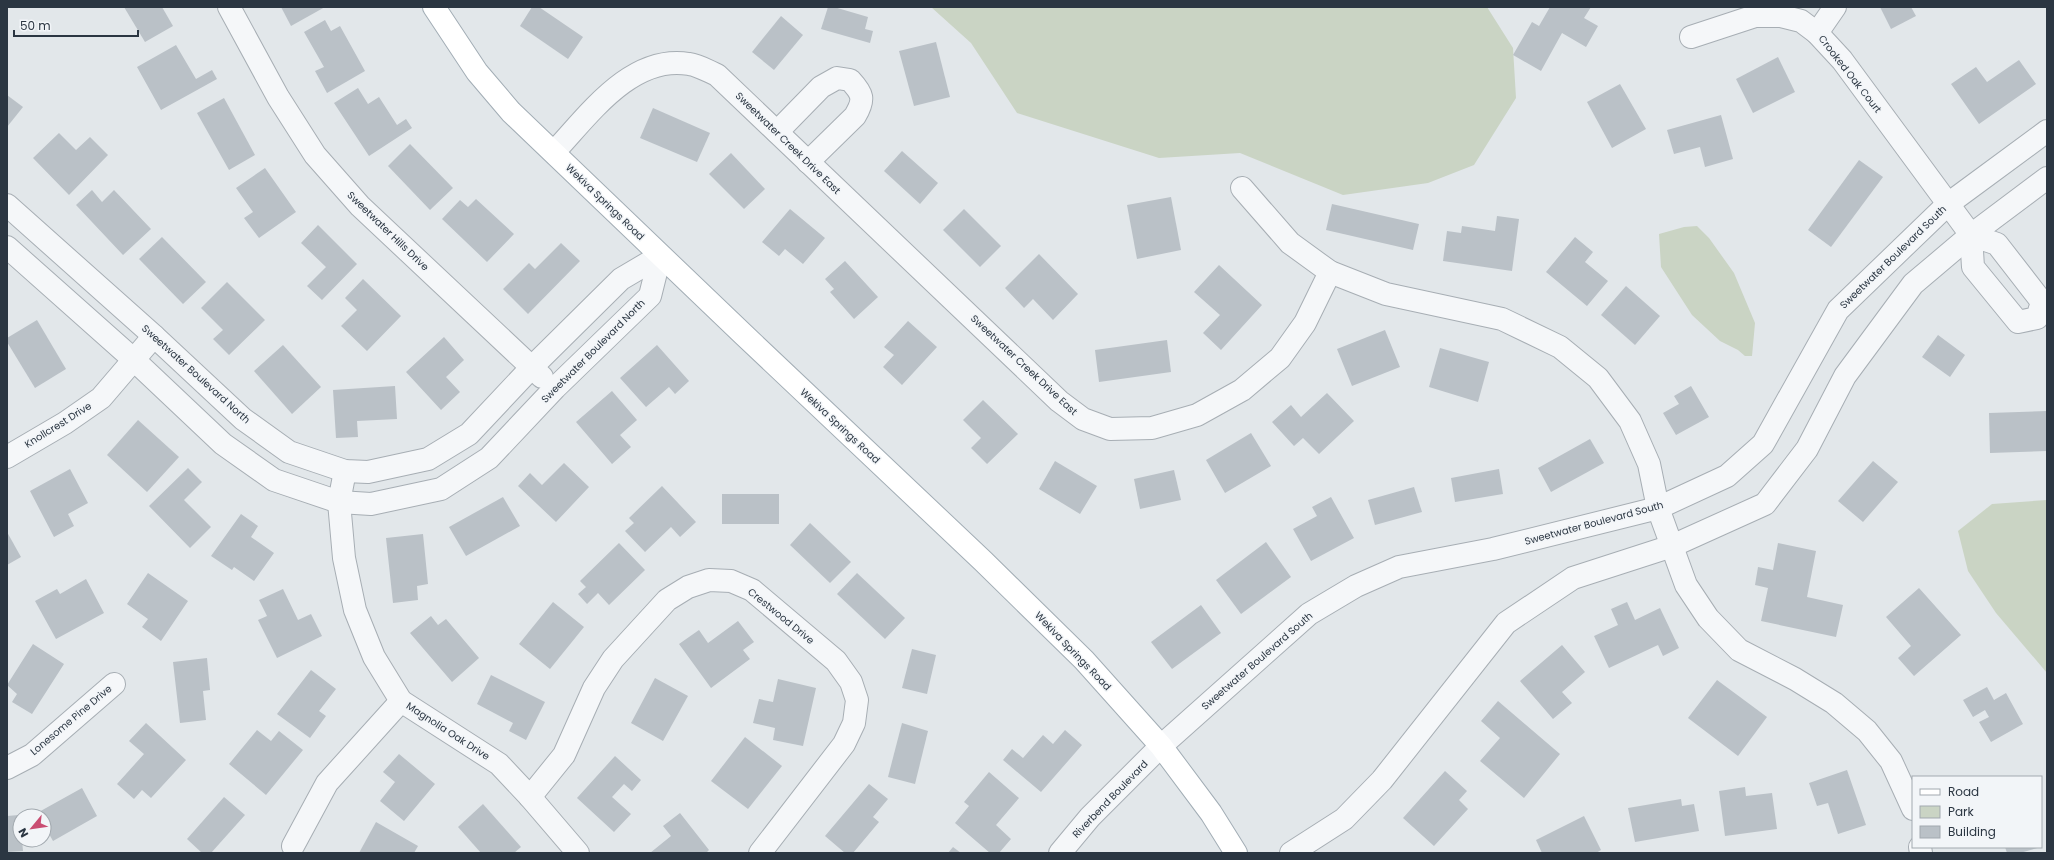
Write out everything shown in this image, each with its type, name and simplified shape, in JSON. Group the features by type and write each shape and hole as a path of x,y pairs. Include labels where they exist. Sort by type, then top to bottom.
{"main road":[{"name":"Wekiva Springs Road","path":"434,7 477,72 511,112 660,256 994,572 1084,660 1161,746 1211,813 1236,853"}],"street":[{"name":"Sweetwater Hills Drive","path":"229,7 278,97 315,155 360,206 555,388"},
{"path":"1817,33 1834,7"},
{"name":"Crooked Oak Court","path":"1691,37 1755,16 1783,12 1801,21 1817,33 1842,60 1970,235"},
{"name":"Sweetwater Creek Drive East","path":"554,152 613,90 636,72 663,64 689,64 717,75 1059,401 1083,419 1110,429 1152,428 1197,415 1242,390 1280,358 1305,323 1330,272"},
{"path":"777,132 821,87 837,78 850,80 861,93 862,101 859,110 855,116 808,162"},
{"name":"Sweetwater Boulevard South","path":"1161,746 1309,614 1356,586 1399,567 1494,549 1658,508 1727,476 1763,444 1838,310 1948,204 2047,131"},
{"path":"1291,853 1344,819 1382,780 1506,623 1573,578 1672,546 1765,504 1807,449 1845,376 1908,290 1970,235 2047,178"},
{"path":"1242,188 1290,243 1330,272 1386,294 1502,319 1560,347 1598,378 1630,421 1649,464 1658,508 1686,585 1708,618 1739,650 1795,679 1834,703 1867,731 1891,761 1912,807"},
{"name":"Sweetwater Boulevard North","path":"7,205 154,336 243,419 289,452 345,471 368,472 428,459 468,434 532,367 621,279 660,256"},
{"name":"Sweetwater Boulevard North","path":"7,246 133,359 223,444 274,480 338,502 370,504 441,489 489,458 555,388 650,296 660,256"},
{"name":"Knollcrest Drive","path":"7,457 65,424 101,398 154,336"},
{"name":"Magnolia Oak Drive","path":"345,471 338,502 344,558 355,610 374,657 402,701 498,764 530,796 578,853"},
{"name":"Crestwood Drive","path":"530,796 564,755 594,688 609,665 662,606 688,586 709,580 731,581 752,590 836,661 851,682 857,700 854,723 844,744 760,853"},
{"name":"Lonesome Pine Drive","path":"7,768 32,755 114,684"},
{"path":"293,846 327,783 402,701"},
{"name":"Riverbend Boulevard","path":"1060,853 1090,817 1161,746"}],"green space":[{"path":"931,7 1487,7 1513,48 1516,98 1474,165 1428,183 1343,195 1240,153 1159,158 1017,113 971,43"},
{"path":"1697,226 1709,238 1734,273 1755,323 1752,356 1745,356 1738,350 1720,341 1692,315 1661,267 1659,234 1684,227"},
{"path":"2047,500 2047,673 1996,613 1968,571 1958,531 1992,504"}],"building":[{"path":"124,7 162,7 173,26 145,42"},
{"path":"281,7 325,7 291,26"},
{"path":"532,7 539,7 583,37 568,59 520,26"},
{"path":"828,7 834,7 868,17 865,29 873,31 870,43 821,29"},
{"path":"1550,7 1591,7 1584,18 1598,26 1586,47 1562,33 1541,71 1513,55 1532,22 1539,26"},
{"path":"1880,7 1911,7 1916,16 1891,29"},
{"path":"781,16 803,35 774,70 752,52"},
{"path":"325,20 331,31 340,26 365,71 327,93 315,71 324,67 304,32"},
{"path":"936,42 950,97 914,106 899,51"},
{"path":"176,45 196,79 212,70 217,79 161,110 137,67"},
{"path":"1778,57 1795,92 1753,113 1736,79"},
{"path":"2019,60 2036,84 1979,124 1951,84 1976,67 1987,82"},
{"path":"1620,84 1646,129 1612,148 1587,102"},
{"path":"358,88 368,104 379,97 397,125 406,119 412,128 369,156 334,103"},
{"path":"7,95 23,107 7,127"},
{"path":"224,98 255,155 229,170 197,113"},
{"path":"653,108 710,133 697,162 640,138"},
{"path":"1721,115 1733,159 1705,167 1700,147 1674,154 1667,130"},
{"path":"59,133 76,150 90,137 108,155 69,195 33,158"},
{"path":"410,144 453,188 430,210 388,166"},
{"path":"902,151 938,183 920,204 884,171"},
{"path":"731,153 765,189 744,209 709,174"},
{"path":"1859,160 1883,177 1831,247 1808,230"},
{"path":"265,168 296,212 259,238 244,218 253,212 236,188"},
{"path":"92,190 102,202 114,190 151,229 123,255 76,205"},
{"path":"1171,197 1181,250 1137,259 1127,205"},
{"path":"476,199 514,234 487,262 442,219 460,200 468,207"},
{"path":"1332,204 1419,224 1413,250 1326,230"},
{"path":"790,209 825,238 803,264 785,249 779,256 762,242"},
{"path":"964,209 1001,246 980,267 943,230"},
{"path":"1497,216 1519,219 1512,271 1443,261 1447,231 1461,233 1462,226 1495,231"},
{"path":"318,225 357,264 322,300 307,286 326,267 301,243"},
{"path":"162,237 206,282 183,304 139,259"},
{"path":"1575,237 1593,252 1585,262 1608,281 1587,306 1546,272"},
{"path":"561,243 580,261 528,314 503,289 529,263 535,269"},
{"path":"1039,254 1078,294 1053,320 1033,299 1024,308 1005,288"},
{"path":"845,261 878,297 854,319 830,292 834,289 825,279"},
{"path":"1219,265 1262,305 1221,350 1203,333 1220,315 1194,292"},
{"path":"363,279 401,316 367,351 341,326 357,310 345,298"},
{"path":"227,282 265,320 229,355 213,339 223,330 201,308"},
{"path":"1626,286 1660,316 1635,345 1601,315"},
{"path":"37,320 66,369 35,388 7,342 7,338"},
{"path":"908,321 937,347 902,385 883,367 894,355 884,347"},
{"path":"1385,330 1400,367 1352,386 1337,349"},
{"path":"1938,335 1965,355 1950,377 1922,357"},
{"path":"444,337 464,360 446,377 460,392 441,410 406,372"},
{"path":"1167,340 1171,372 1099,382 1095,350"},
{"path":"283,345 321,387 292,414 254,371"},
{"path":"657,345 689,381 675,394 669,387 646,407 620,378"},
{"path":"1440,348 1489,362 1478,402 1429,387"},
{"path":"395,386 397,419 357,421 358,437 336,438 333,390"},
{"path":"1691,386 1709,417 1676,435 1663,413 1679,404 1674,396"},
{"path":"612,391 637,420 620,435 631,447 612,464 576,422"},
{"path":"1327,393 1354,421 1319,454 1303,438 1294,446 1272,422 1291,405 1301,417"},
{"path":"983,400 1018,434 987,464 971,448 981,438 963,420"},
{"path":"2047,411 2047,451 1990,453 1989,413"},
{"path":"138,420 179,457 147,492 107,455"},
{"path":"1251,433 1271,466 1225,493 1206,460"},
{"path":"1590,439 1604,463 1551,492 1538,468"},
{"path":"1055,461 1097,486 1080,514 1039,489"},
{"path":"1873,461 1898,482 1863,522 1838,501"},
{"path":"564,463 589,487 556,522 518,486 530,473 542,485"},
{"path":"188,468 202,482 184,500 211,527 190,548 149,506"},
{"path":"70,469 88,503 68,514 74,526 54,537 30,491"},
{"path":"1499,469 1503,494 1455,502 1451,478"},
{"path":"1174,470 1181,500 1140,509 1134,479"},
{"path":"662,486 696,522 680,537 671,527 645,552 625,531 634,523 629,518"},
{"path":"1414,487 1422,512 1375,525 1368,500"},
{"path":"722,494 779,494 779,524 722,524"},
{"path":"503,497 520,526 466,556 449,527"},
{"path":"1331,497 1354,538 1311,561 1293,529 1317,516 1312,507"},
{"path":"241,514 258,526 251,537 274,553 254,581 234,567 232,570 211,556"},
{"path":"810,523 851,562 830,583 790,545"},
{"path":"7,532 21,557 7,565"},
{"path":"423,534 428,584 417,586 418,600 393,603 386,538"},
{"path":"1266,542 1291,577 1241,614 1216,580"},
{"path":"619,543 645,570 609,605 598,593 587,604 578,594 586,587 580,581"},
{"path":"1778,543 1816,551 1807,597 1843,605 1836,637 1761,621 1768,588 1755,585 1758,567 1773,570"},
{"path":"148,573 188,601 161,641 142,627 148,619 127,604"},
{"path":"857,573 905,618 885,639 837,594"},
{"path":"86,579 104,613 56,639 35,601 57,589 60,594"},
{"path":"1919,588 1961,635 1914,676 1898,658 1911,646 1886,617"},
{"path":"283,589 298,620 311,614 322,636 277,658 258,620 267,616 259,600"},
{"path":"553,602 584,627 550,669 519,644"},
{"path":"1627,602 1635,620 1660,608 1679,648 1663,656 1658,645 1609,668 1594,636 1618,625 1611,609"},
{"path":"1201,605 1221,633 1172,669 1151,642"},
{"path":"431,616 438,625 446,619 479,658 452,682 410,633"},
{"path":"738,621 754,642 743,650 750,659 711,688 679,644 699,630 708,643"},
{"path":"33,644 64,664 32,714 12,702 17,694 7,685"},
{"path":"1562,645 1585,672 1562,692 1572,703 1553,719 1520,681"},
{"path":"912,649 936,655 927,694 902,688"},
{"path":"207,658 210,690 203,691 206,720 180,723 173,662"},
{"path":"311,670 336,689 319,711 326,716 310,738 277,714"},
{"path":"491,675 545,702 526,740 509,731 513,723 477,704"},
{"path":"655,678 688,696 663,741 631,723"},
{"path":"778,679 816,688 803,746 773,740 775,728 753,723 759,699 773,702"},
{"path":"1717,680 1767,717 1738,756 1688,718"},
{"path":"1987,687 1994,700 2006,693 2023,724 1991,742 1979,722 1989,717 1985,710 1973,717 1963,700"},
{"path":"1498,701 1560,754 1524,798 1480,761 1500,738 1481,721"},
{"path":"146,723 186,760 151,798 142,790 134,799 117,784 144,754 129,741"},
{"path":"902,723 928,731 915,784 888,777"},
{"path":"257,730 271,741 279,731 303,750 266,795 229,764"},
{"path":"1065,730 1082,745 1041,792 1003,760 1012,749 1023,758 1043,735 1053,744"},
{"path":"745,737 782,766 748,809 711,781"},
{"path":"399,754 435,784 404,821 380,801 395,782 383,772"},
{"path":"615,756 641,780 632,791 624,784 612,797 631,814 614,832 577,798"},
{"path":"1847,770 1866,825 1838,834 1828,803 1817,806 1809,783"},
{"path":"1445,771 1467,791 1459,800 1468,809 1434,846 1403,818"},
{"path":"989,772 1019,798 996,825 1011,839 999,853 990,853 955,823 969,806 964,802"},
{"path":"869,784 888,799 873,817 879,822 853,853 845,853 825,836"},
{"path":"1745,787 1746,796 1772,793 1777,829 1725,836 1719,791"},
{"path":"82,788 97,816 53,841 52,808 46,808"},
{"path":"224,797 245,815 211,853 202,853 187,839"},
{"path":"1681,799 1682,806 1694,804 1699,831 1635,842 1628,808"},
{"path":"483,804 521,847 514,853 481,853 458,827"},
{"path":"680,813 709,850 706,853 650,853 671,836 663,826"},
{"path":"7,816 12,816 12,848 23,848 23,851 7,852"},
{"path":"1584,816 1601,850 1596,853 1542,853 1536,840"},
{"path":"376,822 418,846 414,853 359,853"},
{"path":"953,847 961,853 948,853"},
{"path":"2005,848 2038,848 2020,853 2007,853"}]}
